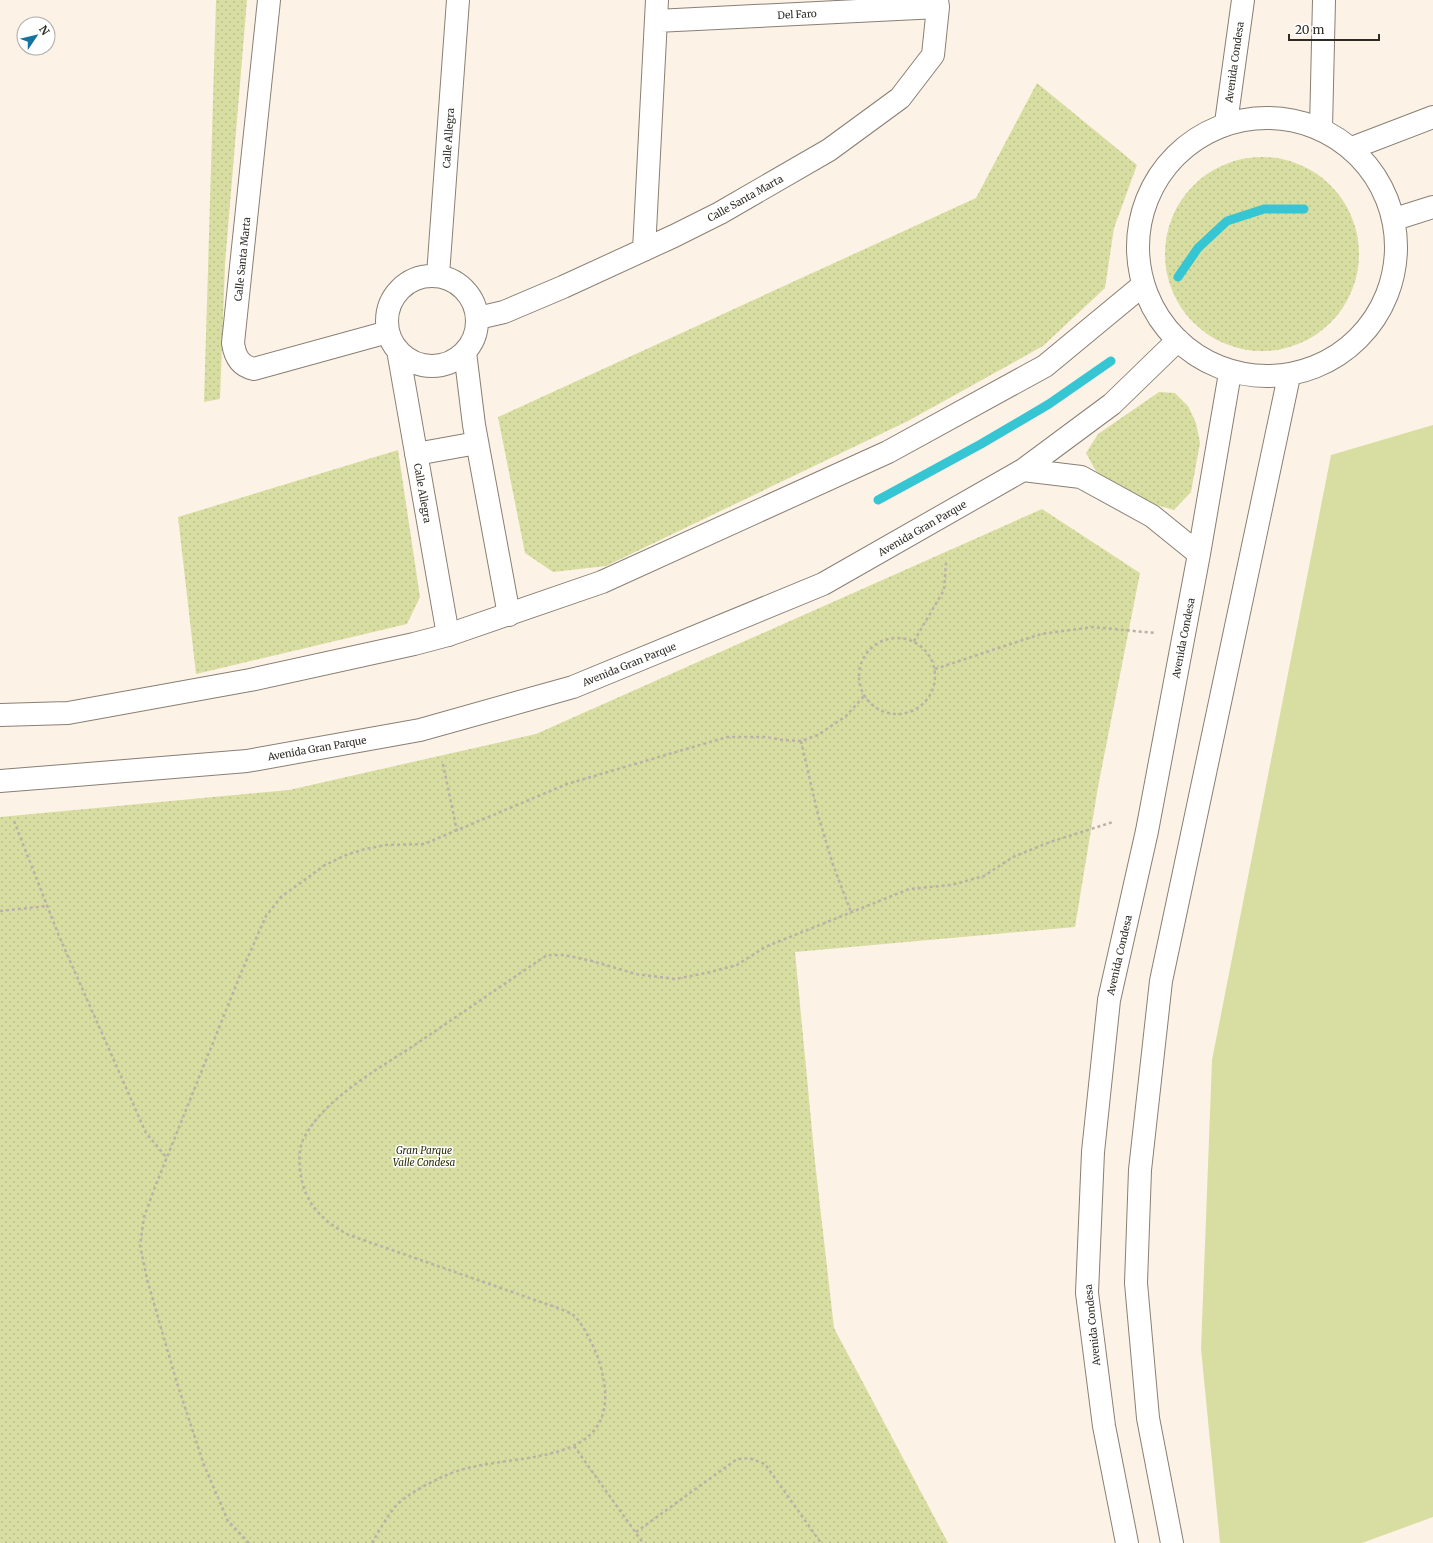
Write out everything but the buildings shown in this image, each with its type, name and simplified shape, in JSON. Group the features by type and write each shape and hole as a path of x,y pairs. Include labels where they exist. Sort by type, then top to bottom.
{"street":[{"name":"Calle Santa Marta","path":"268,0 233,343 234,353 240,363 247,368 254,369 393,341"},
{"name":"Calle Allegra","path":"438,275 458,0"},
{"name":"Avenida Condesa","path":"1226,123 1243,0"},
{"path":"1321,128 1324,0"},
{"name":"Calle Santa Marta","path":"478,318 504,312 644,250 720,213 829,150 900,98 933,55 937,4"},
{"name":"Del Faro","path":"644,250 656,10 937,4"},
{"path":"1256,117 1286,118 1321,128 1352,148 1379,180 1395,219 1397,262 1386,302 1362,337 1329,363 1289,376 1256,377 1230,373 1188,350 1160,321 1143,285 1137,245 1144,205 1162,170 1190,142 1226,123 1256,117"},
{"path":"1352,148 1433,117"},
{"path":"1395,219 1433,207"},
{"path":"425,275 438,275 461,285 469,295 475,306 478,318 477,330 472,342 465,352 453,361 439,366 424,366 409,360 393,341 387,319 389,306 394,295 402,286 413,279 425,275"},
{"path":"0,715 68,713 250,680 414,644 448,635 509,615 602,582 888,452 1045,366 1143,285"},
{"name":"Avenida Gran Parque","path":"0,780 76,776 247,761 420,730 573,687 823,584 1022,470 1112,404 1178,340"},
{"name":"Calle Allegra","path":"393,341 416,454 448,635"},
{"path":"465,352 477,443 509,615"},
{"name":"Avenida Condesa","path":"1127,1543 1104,1426 1087,1293 1093,1152 1109,1000 1146,832 1199,554 1230,373"},
{"path":"1172,1543 1148,1418 1136,1283 1140,1170 1161,981 1289,376"},
{"path":"416,454 477,443"},
{"path":"1022,470 1081,477 1152,516 1199,554"}],"path":[{"path":"914,641 944,590 946,563"},
{"path":"934,669 1041,634 1093,627 1155,633"},
{"path":"891,637 904,637 914,641 926,650 933,661 936,673 934,686 929,698 920,707 908,713 896,714 883,712 872,706 864,696 859,684 858,671 862,659 869,648 879,641 891,637"},
{"path":"248,1543 228,1521 204,1465 176,1380 147,1279 140,1244 144,1217 251,949 266,916 281,897 325,865 346,855 365,849 386,845 424,844 567,784 727,737 766,737 801,741 818,735 846,716 864,696"},
{"path":"801,741 818,815 833,865 851,912"},
{"path":"443,764 457,831"},
{"path":"14,821 47,906 98,1026 146,1133 167,1158"},
{"path":"372,1543 395,1507 413,1493 440,1478 470,1467 531,1459 561,1451 586,1440 599,1426 605,1407 605,1383 600,1362 588,1336 573,1315 558,1308 349,1235 336,1229 324,1219 304,1191 300,1174 299,1153 304,1139 313,1124 324,1111 358,1083 547,955 564,955 636,974 675,980 737,965 765,947 909,889 951,885 984,876 1019,855 1050,842 1113,822"},
{"path":"0,911 47,906"},
{"path":"574,1446 643,1543"},
{"path":"636,1532 738,1459 749,1458 765,1464 821,1543"}],"green space":[{"path":"216,0 247,0 225,264 220,399 204,402"},
{"path":"1037,83 1137,165 1114,228 1105,288 1043,346 908,421 606,566 553,572 525,553 498,417 976,198"},
{"path":"1252,157 1272,157 1290,161 1308,168 1331,185 1343,200 1352,217 1359,244 1359,264 1352,291 1343,308 1331,323 1316,335 1299,344 1272,351 1252,351 1234,347 1216,340 1200,329 1187,316 1176,300 1169,282 1165,264 1165,244 1169,226 1176,208 1187,192 1200,179 1216,168 1234,161"},
{"path":"1159,392 1175,393 1188,406 1196,423 1200,443 1191,492 1174,510 1128,497 1098,475 1086,453 1098,434"},
{"path":"1433,425 1433,1517 1362,1543 1220,1543 1201,1349 1212,1060 1331,455"},
{"path":"398,450 420,597 407,624 196,674 178,517"},
{"name":"Gran Parque Valle Condesa","path":"1042,509 1140,573 1098,787 1075,927 795,952 815,1162 834,1328 948,1543 0,1543 0,817 289,790 536,734"}],"waterway":[{"path":"1178,277 1198,248 1227,221 1264,209 1304,209"},
{"path":"878,500 981,444 1049,404 1111,361"}]}
